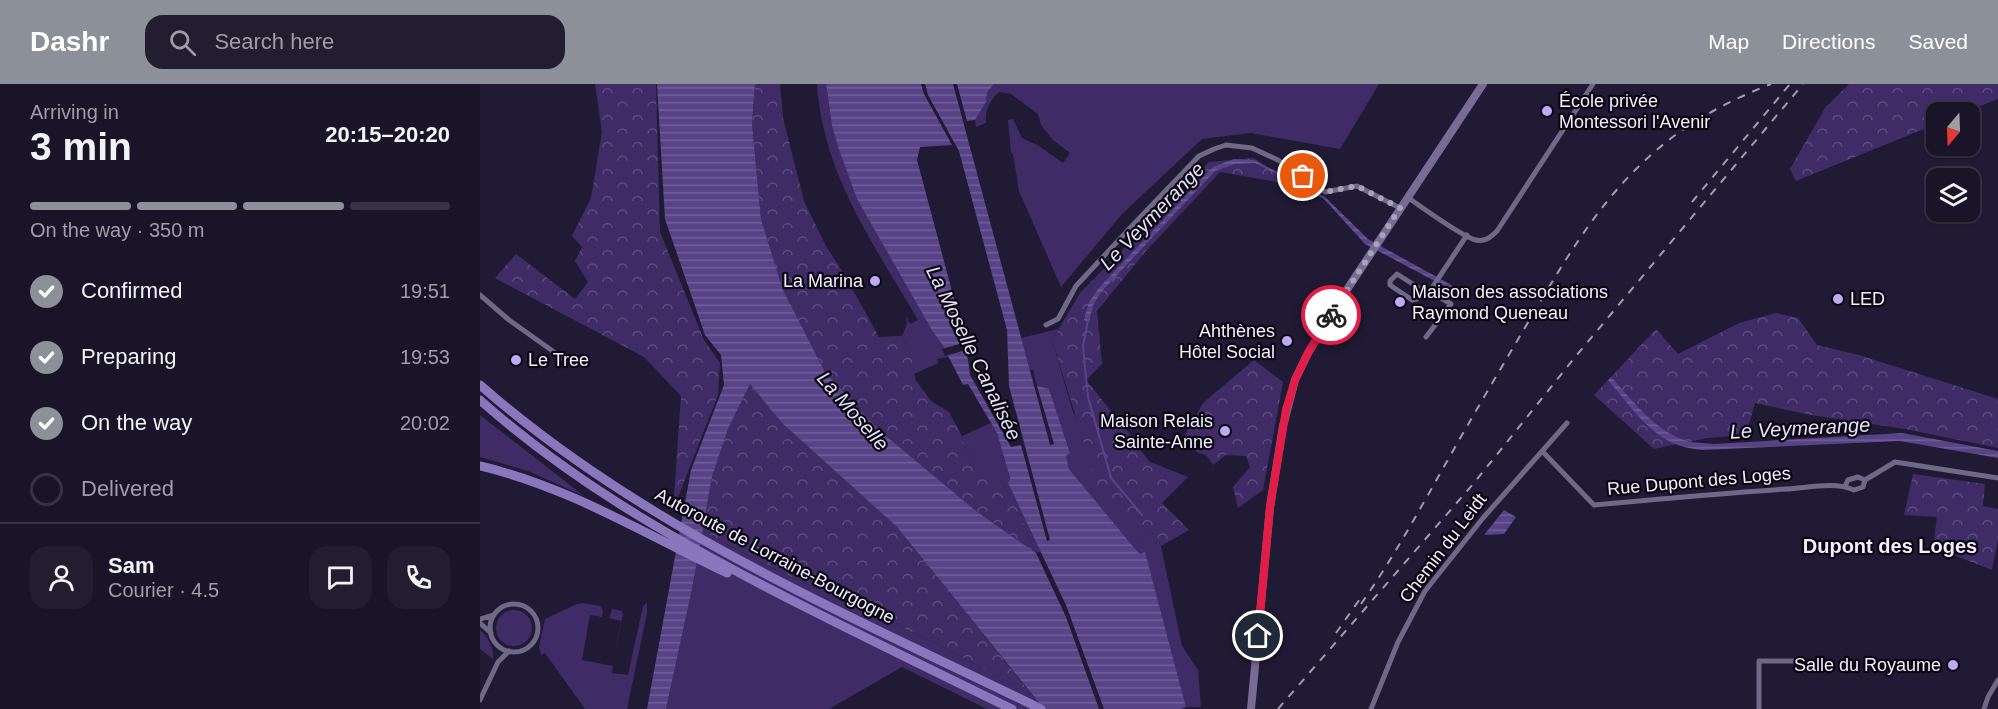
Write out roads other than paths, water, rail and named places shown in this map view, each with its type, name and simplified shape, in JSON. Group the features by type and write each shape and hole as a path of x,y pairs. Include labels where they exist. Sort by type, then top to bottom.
{"highway":[{"name":"Autoroute de Lorraine-Bourgogne","path":"480,384 577,462 672,524 781,582 1041,709"},
{"name":"Autoroute de Lorraine-Bourgogne","path":"480,400 544,452 670,540 746,582 766,587 1012,709"},
{"path":"480,466 525,478 670,540"}],"main road":[{"path":"1251,709 1270,507 1283,426 1295,380 1308,353 1377,243 1483,84"}],"street":[{"path":"1407,197 1467,235 1477,240 1484,240 1497,231 1593,84"},
{"path":"1046,325 1058,319 1076,286 1198,156 1226,145 1252,147 1278,160 1325,192 1357,186 1400,208"},
{"path":"1430,291 1467,235"},
{"path":"1422,290 1417,299 1412,300 1390,285 1390,281 1397,274 1422,290 1430,291 1451,304 1426,337"},
{"path":"480,295 509,320 568,362"},
{"name":"Chemin du Leidt","path":"1371,709 1398,642 1425,591 1483,518 1567,423"},
{"name":"Rue Dupont des Loges","path":"1542,451 1594,505 1711,494 1845,486 1854,490 1863,488 1865,480 1895,462 1998,478"},
{"name":"Rue Dupont des Loges","path":"1845,486 1848,480 1858,477 1865,480"},
{"path":"514,604 527,608 536,619 537,633 530,645 519,651 509,651 499,646 480,621 494,615 501,608 514,604"},
{"path":"491,633 490,626 494,615"},
{"path":"498,662 499,646"},
{"path":"480,700 498,662 509,651"},
{"path":"1759,709 1759,662 1795,662"},
{"path":"1984,709 1998,680"}],"water":[{"name":"La Moselle","path":"657,84 755,84 752,123 761,219 783,290 825,372 880,431 976,511 1036,553 1066,617 1099,709 1044,709 897,527 782,423 750,384 728,429 712,477 692,589 666,709 647,709 691,470 724,385 721,355 705,335 665,219"},
{"path":"826,84 921,84 924,94 952,145 920,147 917,160 957,310 957,321 950,325 968,359 970,375 1011,447 1021,445 1047,541 1050,540 1009,386 1007,330 959,151 928,95 925,84 953,84 1050,445 1054,444 1037,386 1049,389 1070,453 1066,456 1069,469 1137,551 1140,554 1145,552 1186,707 1181,709 1104,709 1066,605 1008,483 1010,478 997,433 968,384 963,385 943,346 857,199 832,126"},
{"path":"957,84 994,84 987,93 986,102 975,120 967,121"},
{"path":"1234,159 1254,160 1325,197 1368,239 1464,292 1461,295 1365,244 1324,199 1255,163 1235,164 1215,171 1101,292 1093,305 1089,322 1084,320 1089,302 1098,289 1213,167"},
{"path":"1611,377 1646,416 1667,432 1691,442 1714,444 1902,433 1998,451 1998,458 1900,441 1702,450 1687,448 1667,440 1648,426 1608,380"},
{"path":"1504,510 1516,517 1504,534 1484,535"}],"waterway":[{"name":"Le Veymerange","path":"1088,320 1083,346 1088,397 1111,478 1142,515"}],"railway":[{"path":"1361,604 1407,532 1556,275 1599,212 1632,173 1664,143 1723,105 1771,84"},
{"path":"1692,202 1790,84"},
{"path":"1278,709 1474,483 1576,356 1803,84"},
{"path":"1336,633 1362,596"}],"place":[{"name":"École privée Montessori l'Avenir","path":"1547,111"},
{"name":"La Marina","path":"875,281"},
{"name":"LED","path":"1838,299"},
{"name":"Maison des associations Raymond Queneau","path":"1400,302"},
{"name":"Ahthènes Hôtel Social","path":"1287,341"},
{"name":"Le Tree","path":"516,360"},
{"name":"Maison Relais Sainte-Anne","path":"1225,431"},
{"name":"Salle du Royaume","path":"1953,665"}],"district":[{"name":"Dupont des Loges","path":"1890,546"}],"water label":[{"name":"La Moselle Canalisée","path":"974,353"}]}
